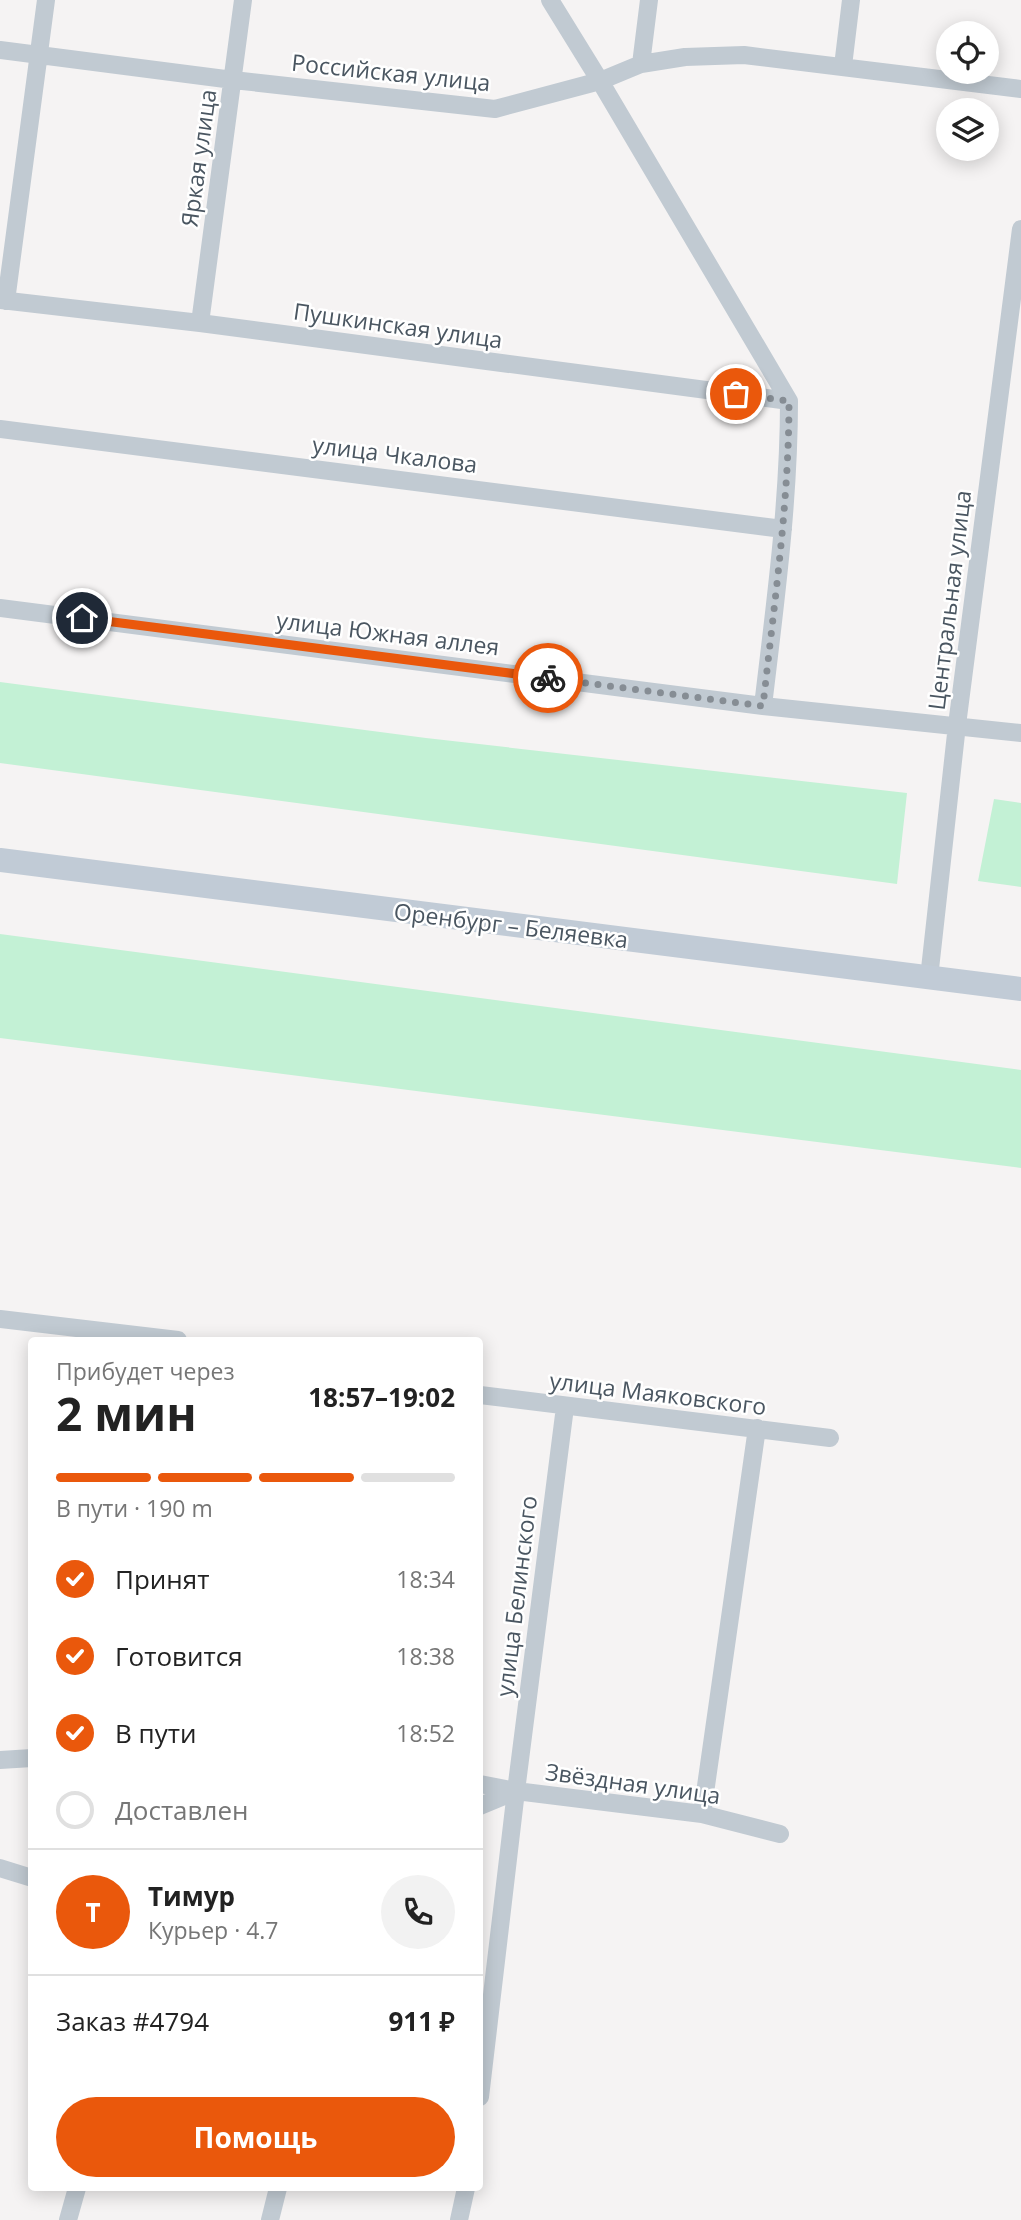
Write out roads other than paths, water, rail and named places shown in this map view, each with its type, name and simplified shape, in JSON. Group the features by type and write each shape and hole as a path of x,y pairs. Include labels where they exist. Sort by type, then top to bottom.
{"main road":[{"name":"Оренбург – Беляевка","path":"0,860 1021,989"}],"street":[{"path":"3,300 46,0"},
{"name":"Яркая улица","path":"200,323 243,0"},
{"path":"550,0 789,401 789,452 783,528 763,706"},
{"path":"641,64 649,0"},
{"path":"843,66 851,0"},
{"name":"Российская улица","path":"0,50 233,80 495,109 600,80 641,64 684,57 744,54 1021,89"},
{"name":"Центральная улица","path":"929,978 957,725 1021,229"},
{"name":"Пушкинская улица","path":"3,300 200,323 789,401"},
{"name":"улица Чкалова","path":"0,429 783,528"},
{"name":"улица Южная аллея","path":"0,608 763,706 1021,733"},
{"path":"0,1319 150,1337"},
{"name":"улица Маяковского","path":"483,1395 830,1438"},
{"name":"улица Белинского","path":"483,2072 565,1407"},
{"path":"702,1814 757,1428"},
{"path":"0,1760 28,1758"},
{"name":"Звёздная улица","path":"483,1785 702,1814 780,1834"},
{"path":"483,1805 516,1791"},
{"path":"0,1868 28,1877"},
{"path":"68,2220 76,2191"},
{"path":"271,2220 277,2191"},
{"path":"459,2220 465,2191"}]}
